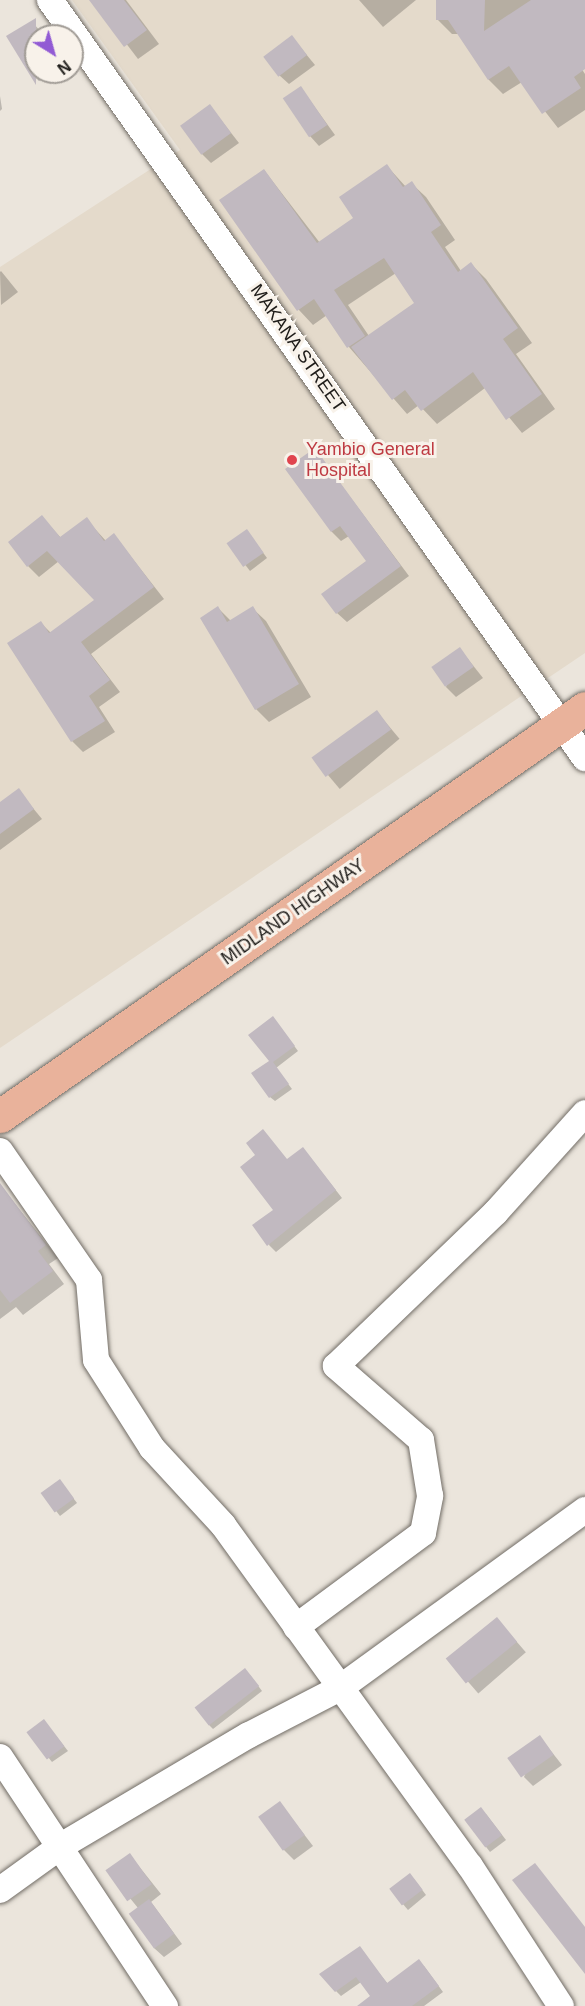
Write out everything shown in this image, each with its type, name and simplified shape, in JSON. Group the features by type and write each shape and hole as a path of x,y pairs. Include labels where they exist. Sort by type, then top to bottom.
{"main road":[{"name":"MIDLAND HIGHWAY","path":"0,1116 573,715"}],"street":[{"name":"MAKANA STREET","path":"50,0 573,715 585,758"},
{"path":"296,1627 423,1533 430,1496 421,1440 336,1366 496,1212 585,1113"},
{"path":"0,1151 89,1280 96,1360 152,1448 223,1525 470,1866 561,2006"},
{"path":"0,1890 61,1846 249,1735 340,1688 585,1510"},
{"path":"0,1757 165,2006"}],"shaded area":[{"name":"Yambio General Hospital","path":"72,0 585,0 585,653 0,1048 0,267 180,150"}],"building":[{"path":"89,0 124,0 147,30 124,47"},
{"path":"436,0 485,0 484,31 531,0 585,0 585,69 574,77 581,88 542,114 509,66 488,80 448,20 436,20"},
{"path":"36,18 36,24 26,24"},
{"path":"24,25 24,65 6,36"},
{"path":"292,35 307,55 278,77 263,57"},
{"path":"301,86 327,125 309,137 283,98"},
{"path":"210,104 231,133 201,155 180,126"},
{"path":"387,164 403,187 412,181 441,225 431,232 458,272 471,262 518,328 503,339 542,394 506,420 473,372 421,411 405,390 392,400 351,347 414,303 384,258 334,290 365,336 347,348 314,299 297,311 219,200 264,169 317,243 353,218 339,197"},
{"path":"315,448 401,566 336,614 321,594 366,561 340,526 331,532 285,469"},
{"path":"42,515 60,537 87,517 104,541 114,533 154,587 81,642 110,680 89,696 105,721 71,742 7,643 41,621 49,633 94,600 47,551 27,567 8,542"},
{"path":"247,529 264,553 243,567 227,543"},
{"path":"218,606 227,622 253,606 299,684 255,710 200,618"},
{"path":"460,647 474,667 445,687 431,667"},
{"path":"377,710 391,729 326,777 311,758"},
{"path":"19,788 34,809 0,834 0,802"},
{"path":"273,1016 295,1046 273,1062 289,1084 269,1098 251,1073 269,1061 248,1035"},
{"path":"263,1129 287,1159 303,1147 336,1190 267,1246 252,1225 273,1210 240,1167 255,1155 246,1143"},
{"path":"0,1183 46,1245 38,1251 53,1271 10,1303 0,1290"},
{"path":"60,1479 74,1498 55,1513 41,1493"},
{"path":"497,1617 517,1642 466,1683 446,1659"},
{"path":"245,1668 259,1686 209,1726 195,1707"},
{"path":"44,1719 64,1746 47,1759 26,1732"},
{"path":"540,1735 554,1755 521,1778 507,1758"},
{"path":"280,1801 305,1835 283,1851 258,1817"},
{"path":"481,1807 502,1835 485,1848 464,1820"},
{"path":"130,1853 152,1884 127,1901 105,1870"},
{"path":"535,1863 585,1927 585,1974 512,1880"},
{"path":"410,1873 423,1890 402,1905 389,1889"},
{"path":"149,1899 174,1934 154,1948 129,1914"},
{"path":"360,1946 387,1983 419,1959 439,1986 412,2006 357,2006 370,1996 356,1977 335,1992 319,1974"}],"place":[{"name":"Yambio General Hospital","path":"292,460"}]}
